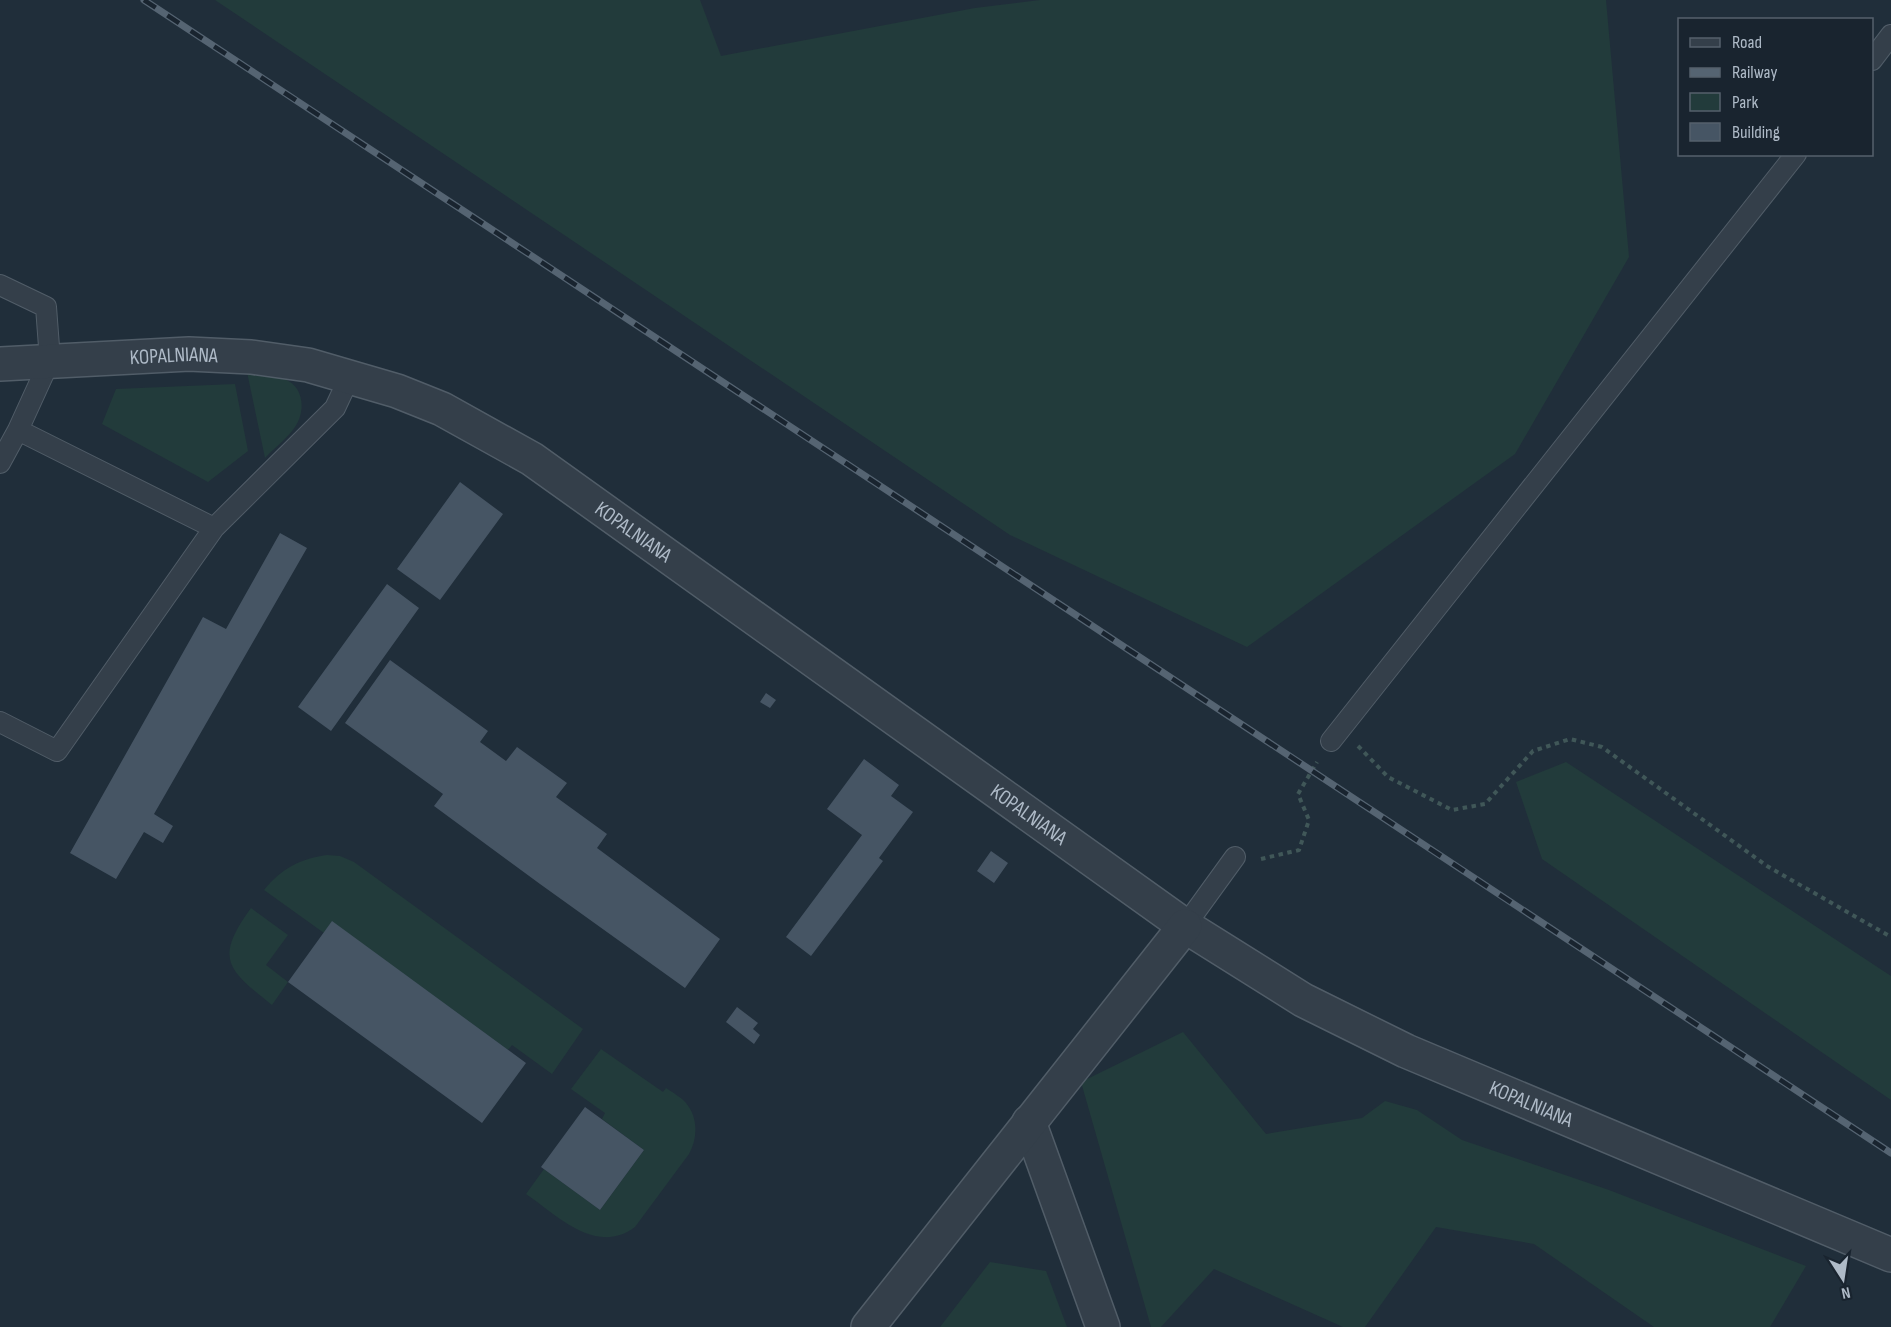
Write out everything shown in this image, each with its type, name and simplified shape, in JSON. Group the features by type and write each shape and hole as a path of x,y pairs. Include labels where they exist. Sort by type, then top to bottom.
{"street":[{"name":"KOPALNIANA","path":"0,364 189,354 251,357 308,365 350,376 442,409 532,459 1185,926 1303,1000 1406,1051 1891,1255"},
{"path":"868,1327 1185,926"},
{"path":"1029,1122 1103,1327"}],"lane":[{"path":"1873,59 1891,35"},
{"path":"1336,735 1794,156"},
{"path":"0,285 46,307 50,360 0,463"},
{"path":"0,722 57,751 214,528 335,408 350,376"},
{"path":"18,430 214,528"},
{"path":"1185,926 1232,862"}],"path":[{"path":"1232,862 1299,850 1309,820 1298,794 1336,735 1388,777 1452,810 1485,804 1533,752 1570,739 1602,747 1767,866 1891,937"}],"green space":[{"path":"215,0 700,0 721,56 975,8 1040,0 1606,0 1629,257 1515,454 1247,647 1010,535"},
{"path":"247,372 271,375 291,382 296,387 301,400 299,421 289,435 265,458"},
{"path":"235,384 248,451 208,482 102,424 116,389"},
{"path":"1566,762 1891,976 1891,1100 1542,859 1516,782"},
{"path":"327,855 340,856 354,862 583,1029 552,1074 512,1045 508,1050 332,922 324,933 264,890 292,866 308,859"},
{"path":"251,908 288,935 266,965 288,982 272,1005 245,982 231,962 232,940"},
{"path":"1183,1032 1266,1134 1362,1118 1385,1101 1417,1110 1462,1140 1609,1190 1806,1266 1770,1327 1654,1327 1534,1244 1436,1227 1365,1327 1343,1327 1214,1269 1161,1327 1151,1327 1081,1082"},
{"path":"601,1049 663,1092 666,1088 682,1099 690,1109 695,1121 694,1141 689,1154 635,1227 620,1235 606,1237 578,1230 526,1194 544,1169 600,1210 644,1150 602,1119 605,1113 571,1089"},
{"path":"990,1262 1046,1271 1067,1327 940,1327"}],"building":[{"path":"460,482 503,514 440,600 397,569"},
{"path":"280,533 307,548 154,814 173,826 163,843 144,832 116,879 70,853 203,617 226,629"},
{"path":"387,584 419,608 331,731 298,707"},
{"path":"390,660 488,731 480,742 506,761 517,747 567,783 556,797 607,834 597,848 720,939 685,988 434,806 443,794 345,723"},
{"path":"766,693 776,700 770,708 760,702"},
{"path":"864,759 899,785 891,796 913,812 879,858 883,861 811,956 786,937 862,835 827,809"},
{"path":"991,851 1008,863 994,883 977,871"},
{"path":"332,921 526,1063 482,1123 288,982"},
{"path":"737,1007 758,1023 753,1029 760,1035 754,1044 726,1022"},
{"path":"585,1107 644,1150 600,1210 541,1167"}],"railway":[{"path":"144,0 1891,1153"}]}
